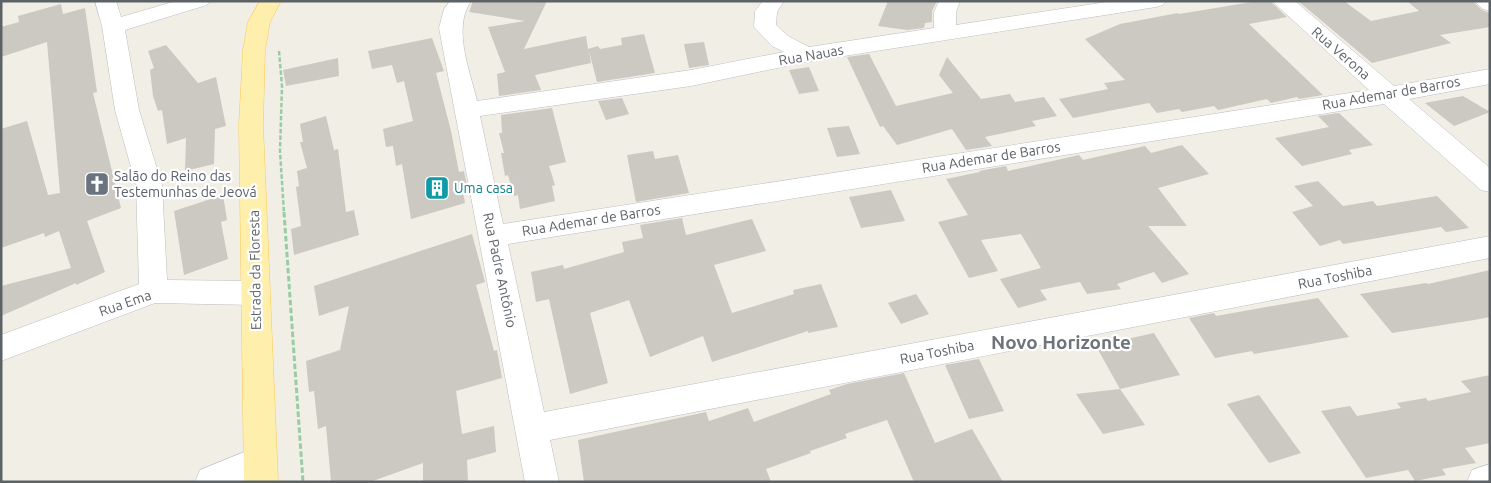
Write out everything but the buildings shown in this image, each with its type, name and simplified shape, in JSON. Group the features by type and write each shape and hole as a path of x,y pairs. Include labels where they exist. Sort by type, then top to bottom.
{"main road":[{"name":"Estrada da Floresta","path":"260,472 251,125 254,50 259,22 271,1"}],"street":[{"path":"105,1 113,26 127,110 149,185 154,291"},
{"path":"113,26 200,1"},
{"name":"Rua Padre Antônio","path":"461,1 455,9 450,28 542,482"},
{"path":"774,1 766,11 765,27 780,41 806,56"},
{"path":"945,34 945,12 950,1"},
{"name":"Rua Nauas","path":"468,110 691,78 806,56 1118,4 1156,1"},
{"name":"Rua Verona","path":"1282,1 1490,183"},
{"path":"1484,1 1490,5"},
{"name":"Rua Ademar de Barros","path":"493,236 1389,95 1490,76"},
{"name":"Rua Toshiba","path":"532,429 1490,247"},
{"name":"Rua Ema","path":"1,348 154,291 255,293"},
{"path":"212,482 260,472"},
{"path":"1484,482 1490,480"}],"path":[{"path":"278,45 282,86 280,151 303,482"}],"place":[{"name":"Salão do Reino das Testemunhas de Jeová","path":"97,184"},
{"name":"Uma casa","path":"437,188"}],"district":[{"name":"Novo Horizonte","path":"1061,342"}]}
